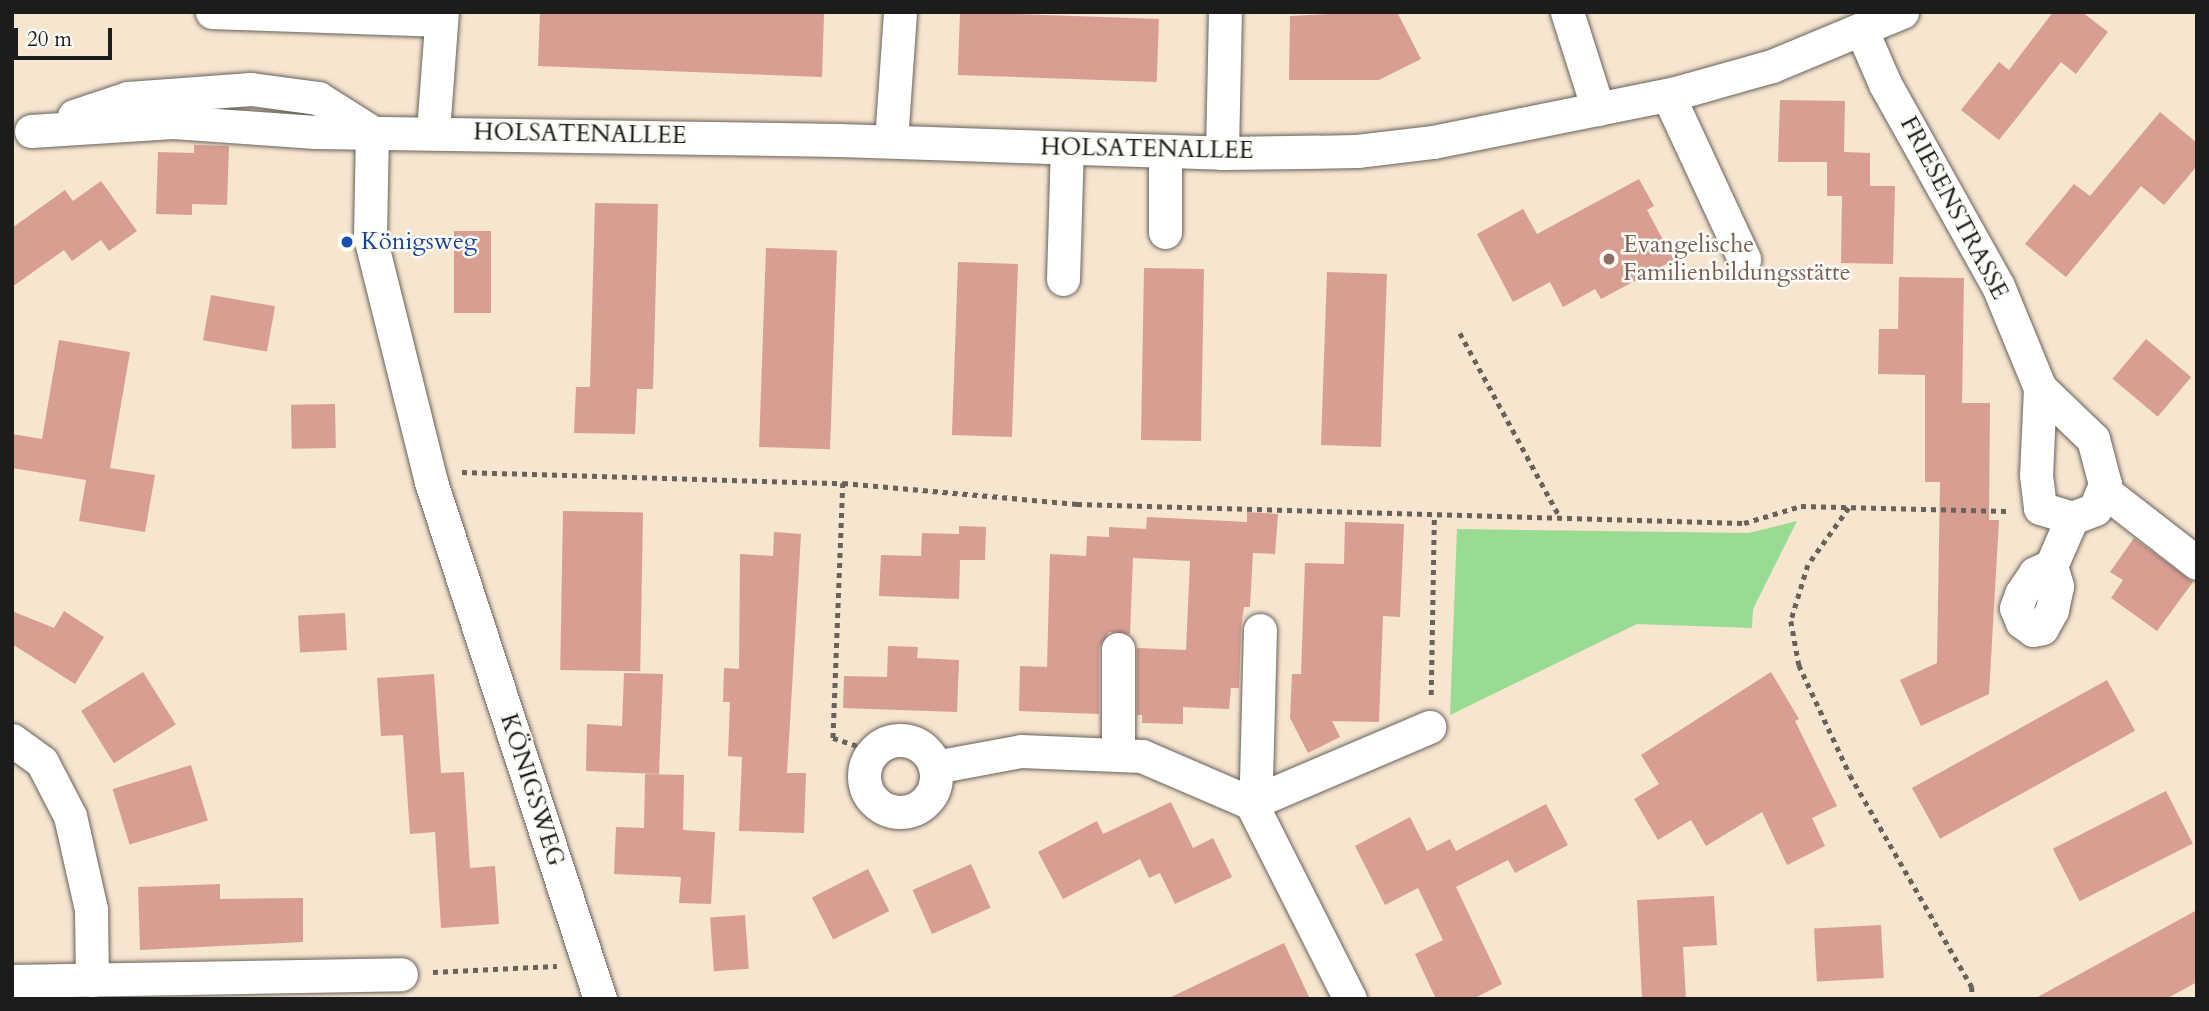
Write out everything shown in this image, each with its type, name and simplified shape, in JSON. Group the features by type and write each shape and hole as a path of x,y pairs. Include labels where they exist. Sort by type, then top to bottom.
{"street":[{"path":"212,12 441,16 433,131"},
{"path":"891,141 900,12"},
{"path":"1222,153 1225,12"},
{"path":"1567,12 1598,109"},
{"name":"HOLSATENALLEE","path":"22,136 173,122 372,132 891,141 1222,153 1357,151 1433,142 1668,95 1772,66 1902,12"},
{"name":"FRIESENSTRASSE","path":"1861,31 1885,84 1998,286 2040,388 2093,439 2103,489"},
{"path":"1668,95 1744,259"},
{"name":"KÖNIGSWEG","path":"372,132 368,191 370,237 431,482 600,999"},
{"path":"1063,279 1067,148"},
{"path":"1165,151 1165,232"},
{"name":"FRIESENSTRASSE","path":"2040,388 2036,475 2040,508"},
{"path":"2040,508 2072,518 2095,509 2103,489 2197,563"},
{"path":"2051,566 2072,518"},
{"path":"1260,630 1256,781 1251,803 1350,999"},
{"path":"1118,649 1118,755"},
{"path":"935,767 1021,751 1142,756 1251,803 1429,727"},
{"path":"12,740 42,762 70,816 91,909 92,980"},
{"path":"903,740 923,748 935,767 936,779 925,801 915,808 891,811 870,797 864,774 873,751 903,740"},
{"path":"12,981 401,974"}],"path":[{"path":"1460,333 1560,517"},
{"path":"431,482 471,470 843,483 1077,503 1744,523 1801,506 2019,511 2040,508"},
{"path":"843,483 833,738 873,751"},
{"path":"1850,507 1808,565 1791,621 1800,665 1850,775 1972,986 1972,999"},
{"path":"1429,727 1434,514"},
{"path":"401,974 588,962"}],"green space":[{"path":"1797,521 1753,609 1752,628 1637,624 1450,715 1457,529 1749,533"}],"building":[{"path":"540,12 824,13 822,77 538,66"},
{"path":"960,12 1159,19 1157,82 958,75"},
{"path":"1397,12 1421,59 1379,80 1289,80 1290,16"},
{"path":"2053,12 2082,12 2108,32 2076,74 2061,62 1999,140 1961,110 1999,62 2009,70"},
{"path":"1780,100 1845,101 1844,152 1870,153 1870,186 1895,186 1893,264 1841,263 1842,196 1827,196 1827,162 1778,162"},
{"path":"2160,112 2197,143 2197,166 2164,205 2141,186 2066,277 2025,244 2074,184 2090,196"},
{"path":"194,145 229,146 227,205 192,204 192,215 156,214 158,152 194,153"},
{"path":"1639,179 1654,206 1647,210 1674,260 1601,299 1595,289 1563,307 1550,282 1513,302 1477,234 1523,209 1537,234"},
{"path":"101,181 137,231 109,251 101,240 72,261 64,250 12,287 12,228 65,190 73,201"},
{"path":"595,203 658,204 653,389 637,389 635,434 574,433 576,387 590,387"},
{"path":"454,231 491,231 491,313 454,313"},
{"path":"766,248 837,250 830,449 759,447"},
{"path":"958,262 1018,264 1012,437 952,435"},
{"path":"1144,268 1204,269 1201,441 1141,440"},
{"path":"1327,272 1387,274 1381,447 1321,445"},
{"path":"1899,277 1964,278 1962,403 1990,403 1989,520 1999,520 1989,694 1921,726 1900,680 1937,663 1940,482 1925,482 1925,375 1878,374 1879,329 1898,329"},
{"path":"211,295 275,306 267,352 203,340"},
{"path":"2146,339 2191,377 2158,417 2113,379"},
{"path":"59,340 130,352 110,468 155,475 145,532 79,521 86,480 12,468 12,434 42,439"},
{"path":"335,404 336,448 292,449 291,405"},
{"path":"563,511 643,512 640,671 560,670"},
{"path":"1247,512 1278,514 1275,554 1253,553 1250,607 1244,607 1241,629 1239,688 1231,688 1229,709 1183,707 1183,724 1142,723 1142,715 1137,715 1137,648 1186,650 1190,561 1133,558 1130,634 1109,632 1099,648 1099,714 1019,711 1020,666 1047,667 1050,554 1086,556 1087,536 1109,537 1109,527 1146,529 1147,517 1247,522"},
{"path":"1345,522 1404,524 1400,617 1383,616 1379,722 1332,721 1340,737 1308,753 1290,718 1292,674 1301,674 1305,563 1344,564"},
{"path":"959,526 986,527 985,560 960,560 959,599 879,596 881,555 921,556 922,533 959,534"},
{"path":"774,532 801,534 787,773 806,773 804,833 739,831 742,757 728,756 730,702 723,702 724,668 739,669 740,554 773,556"},
{"path":"2134,538 2193,582 2157,631 2111,598 2123,580 2110,572"},
{"path":"12,611 54,628 64,611 104,637 75,684 12,644"},
{"path":"345,613 347,650 300,652 298,615"},
{"path":"888,646 918,647 917,658 959,660 957,712 843,708 844,676 887,677"},
{"path":"143,672 176,725 114,763 81,711"},
{"path":"1771,672 1799,719 1795,721 1837,806 1812,818 1825,846 1787,865 1762,812 1706,846 1691,820 1658,840 1634,799 1659,784 1641,755"},
{"path":"624,673 663,674 659,774 586,771 587,724 622,726"},
{"path":"434,674 441,773 464,772 470,868 495,866 499,924 441,928 435,832 410,834 403,735 381,736 377,678"},
{"path":"2107,680 2135,731 1940,839 1912,788"},
{"path":"191,765 208,820 130,844 113,789"},
{"path":"645,774 684,775 683,830 715,832 711,904 679,903 681,877 614,874 616,827 644,828"},
{"path":"2166,791 2193,844 2080,901 2053,849"},
{"path":"1171,802 1193,848 1213,838 1232,877 1175,904 1160,873 1149,878 1140,859 1063,899 1038,852 1097,821 1103,834"},
{"path":"1546,804 1568,845 1515,873 1508,860 1456,887 1502,984 1473,999 1436,999 1415,954 1443,940 1418,888 1385,905 1355,846 1410,817 1427,851 1450,839 1456,851"},
{"path":"971,864 991,908 932,934 913,890"},
{"path":"868,869 889,911 833,939 812,898"},
{"path":"220,884 220,899 303,898 303,942 140,950 138,887"},
{"path":"1714,896 1717,945 1683,947 1686,999 1642,999 1637,900"},
{"path":"2197,910 2197,982 2166,999 2034,999"},
{"path":"745,915 749,969 714,971 710,917"},
{"path":"1881,925 1884,978 1817,981 1814,929"},
{"path":"1284,943 1310,999 1167,999"}],"place":[{"name":"Königsweg","path":"347,242"},
{"name":"Evangelische Familienbildungsstätte","path":"1609,259"}]}
